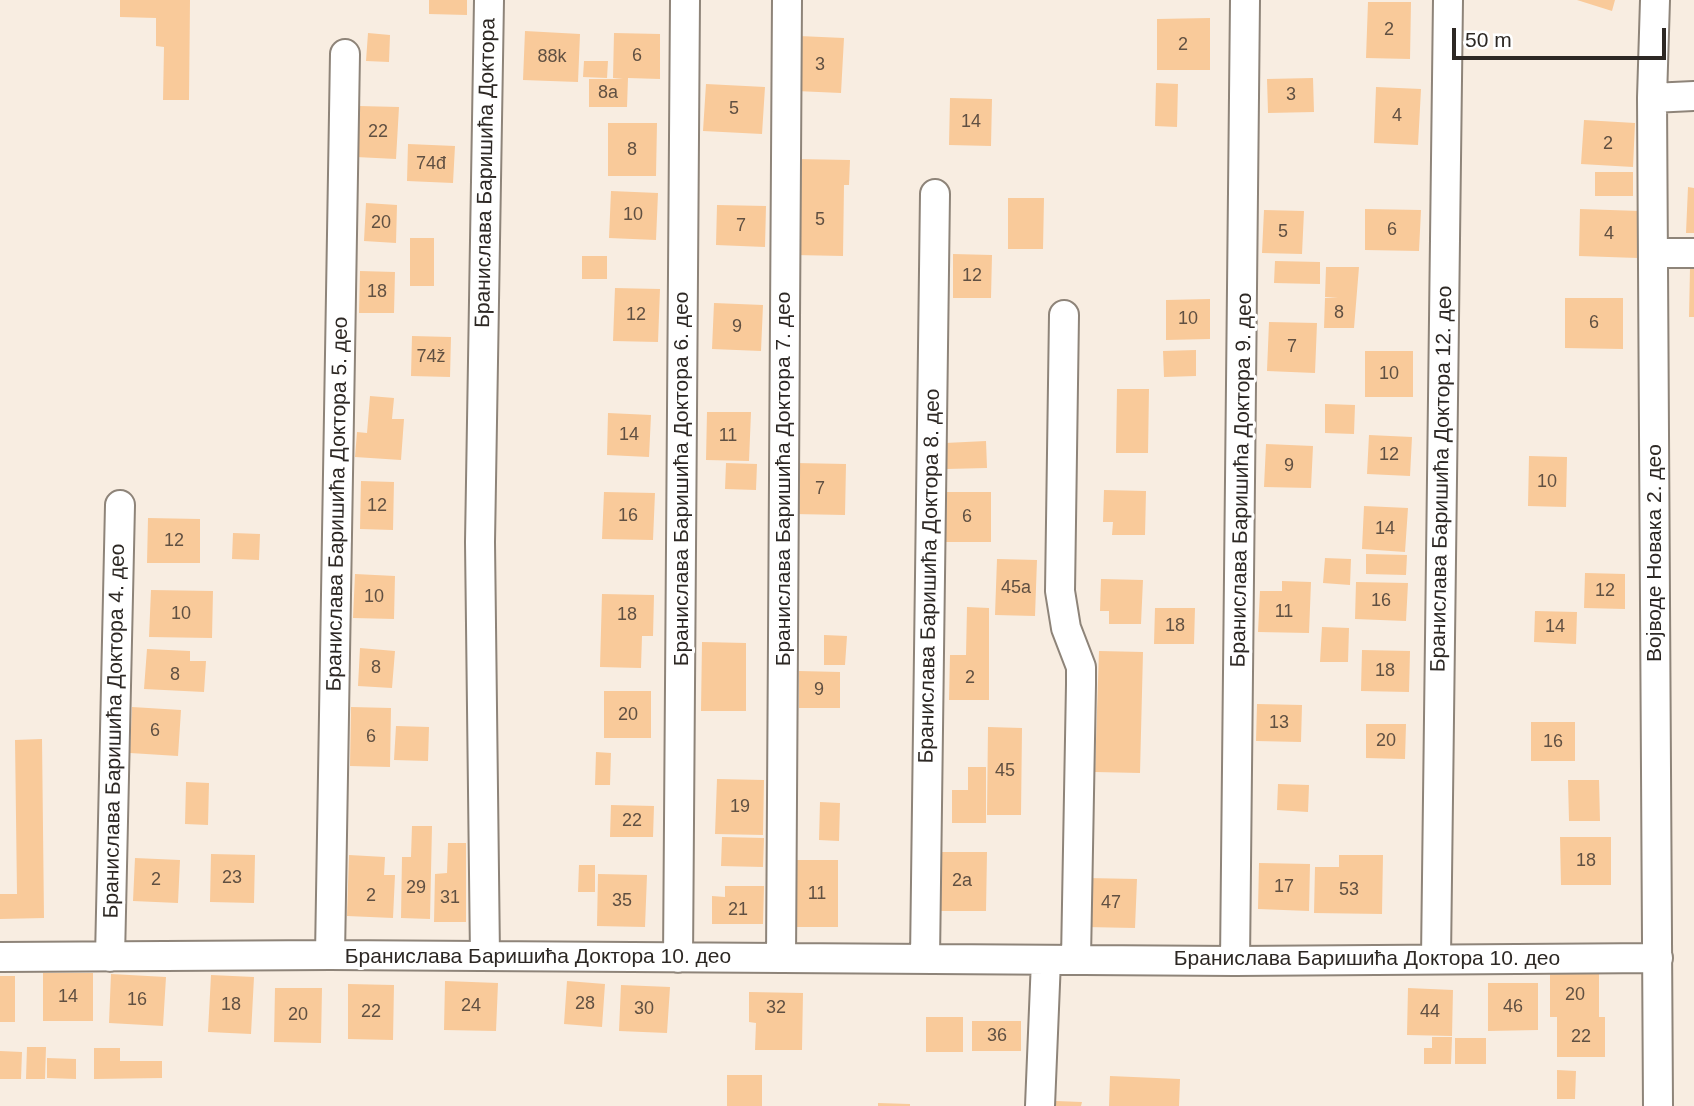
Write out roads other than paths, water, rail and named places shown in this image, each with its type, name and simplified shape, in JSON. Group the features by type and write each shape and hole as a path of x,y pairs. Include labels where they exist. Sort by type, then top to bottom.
{"street":[{"name":"Бранислава Баришића Доктора","path":"485,957 481,694 489,0"},
{"name":"Бранислава Баришића Доктора 6. део","path":"678,958 685,0"},
{"name":"Бранислава Баришића Доктора 7. део","path":"781,958 787,0"},
{"name":"Бранислава Баришића Доктора 9. део","path":"1235,961 1245,0"},
{"name":"Бранислава Баришића Доктора 12. део","path":"1436,957 1448,0"},
{"name":"Војводе Новака 2. део","path":"1655,0 1652,98 1658,1106"},
{"name":"Бранислава Баришића Доктора 5. део","path":"330,955 345,54"},
{"path":"1652,98 1694,96"},
{"name":"Бранислава Баришића Доктора 8. део","path":"925,958 935,194"},
{"path":"1654,253 1694,253"},
{"path":"1064,315 1059,591 1066,628 1080,667 1081,684 1076,959"},
{"name":"Бранислава Баришића Доктора 4. део","path":"110,957 120,505"},
{"name":"Бранислава Баришића Доктора 10. део","path":"0,957 330,955 1235,961 1436,957 1658,958"},
{"path":"1040,1106 1046,960"}]}
